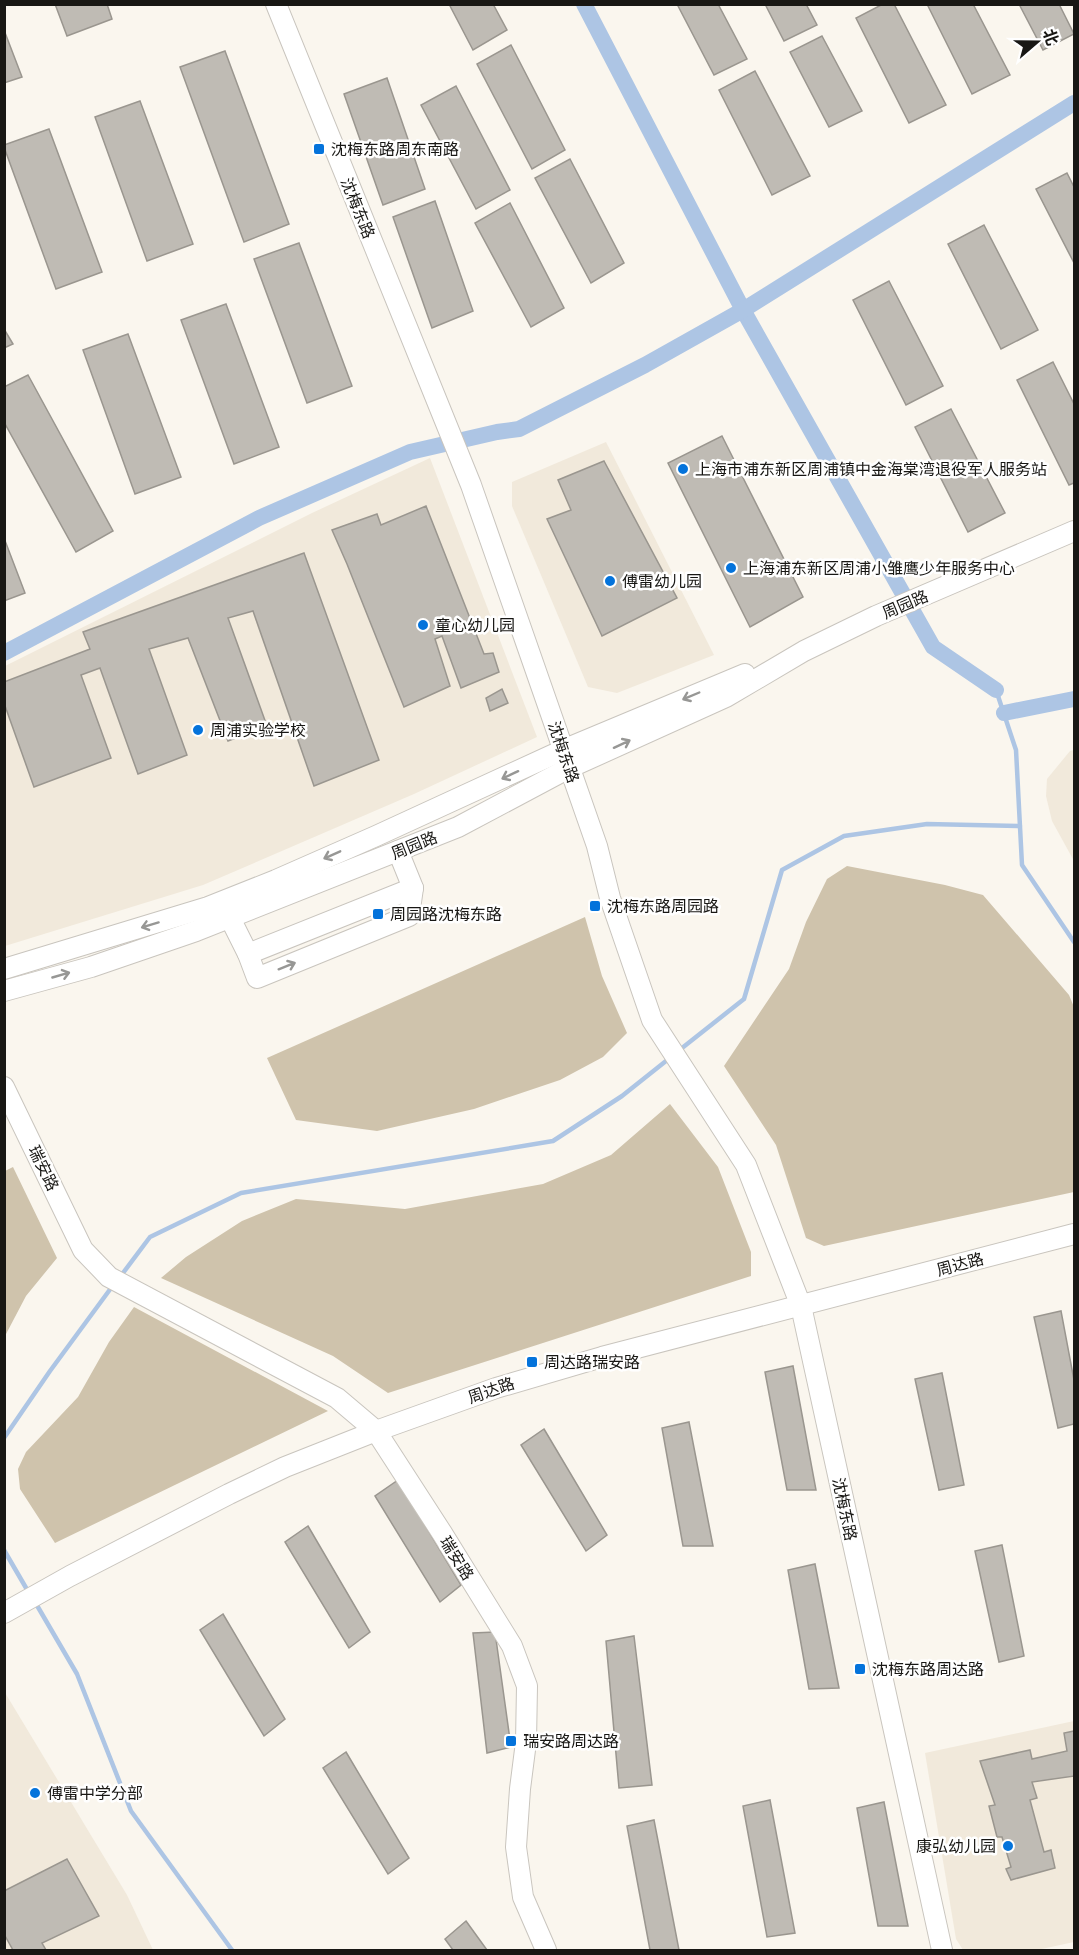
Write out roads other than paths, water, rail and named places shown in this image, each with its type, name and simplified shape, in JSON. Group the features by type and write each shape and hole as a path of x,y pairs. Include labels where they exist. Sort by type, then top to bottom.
{"street":[{"name":"沈梅东路","path":"276,4 471,485 597,846 610,898 652,1020 746,1165 801,1306 942,1950"},
{"name":"周园路","path":"4,969 208,907 566,759 707,689 804,651 876,616 1074,531"},
{"name":"周园路","path":"4,991 91,967 231,918 459,827 566,759"},
{"path":"231,918 248,954 413,888 399,851"},
{"name":"瑞安路","path":"4,1087 83,1250 109,1277 338,1398 376,1431 512,1646 527,1686 526,1742 516,1847 523,1897 546,1950"},
{"name":"周达路","path":"5,1613 70,1576 229,1494 285,1467 376,1431 537,1374 1074,1234"}],"waterway":[{"path":"584,4 743,310 933,647 996,690"},
{"path":"4,653 259,518 410,452 519,429 645,365 743,310 1074,103"},
{"path":"996,690 1016,750 1022,865 1074,942"},
{"path":"1004,713 1074,699"},
{"path":"677,1052 744,999 782,870 844,836 927,824 1020,826"},
{"path":"120,1277 150,1237 241,1193 553,1141 622,1096 671,1057"},
{"path":"4,1438 114,1284"},
{"path":"4,1550 29,1593"},
{"path":"35,1602 77,1674 131,1811 232,1950"}],"place":[{"name":"沈梅东路周东南路","path":"319,149"},
{"name":"上海市浦东新区周浦镇中金海棠湾退役军人服务站","path":"683,469"},
{"name":"上海浦东新区周浦小雏鹰少年服务中心","path":"731,568"},
{"name":"傅雷幼儿园","path":"610,581"},
{"name":"童心幼儿园","path":"423,625"},
{"name":"周浦实验学校","path":"198,730"},
{"name":"沈梅东路周园路","path":"595,906"},
{"name":"周园路沈梅东路","path":"378,914"},
{"name":"周达路瑞安路","path":"532,1362"},
{"name":"沈梅东路周达路","path":"860,1669"},
{"name":"瑞安路周达路","path":"511,1741"},
{"name":"傅雷中学分部","path":"35,1793"},
{"name":"康弘幼儿园","path":"1008,1846"}]}
